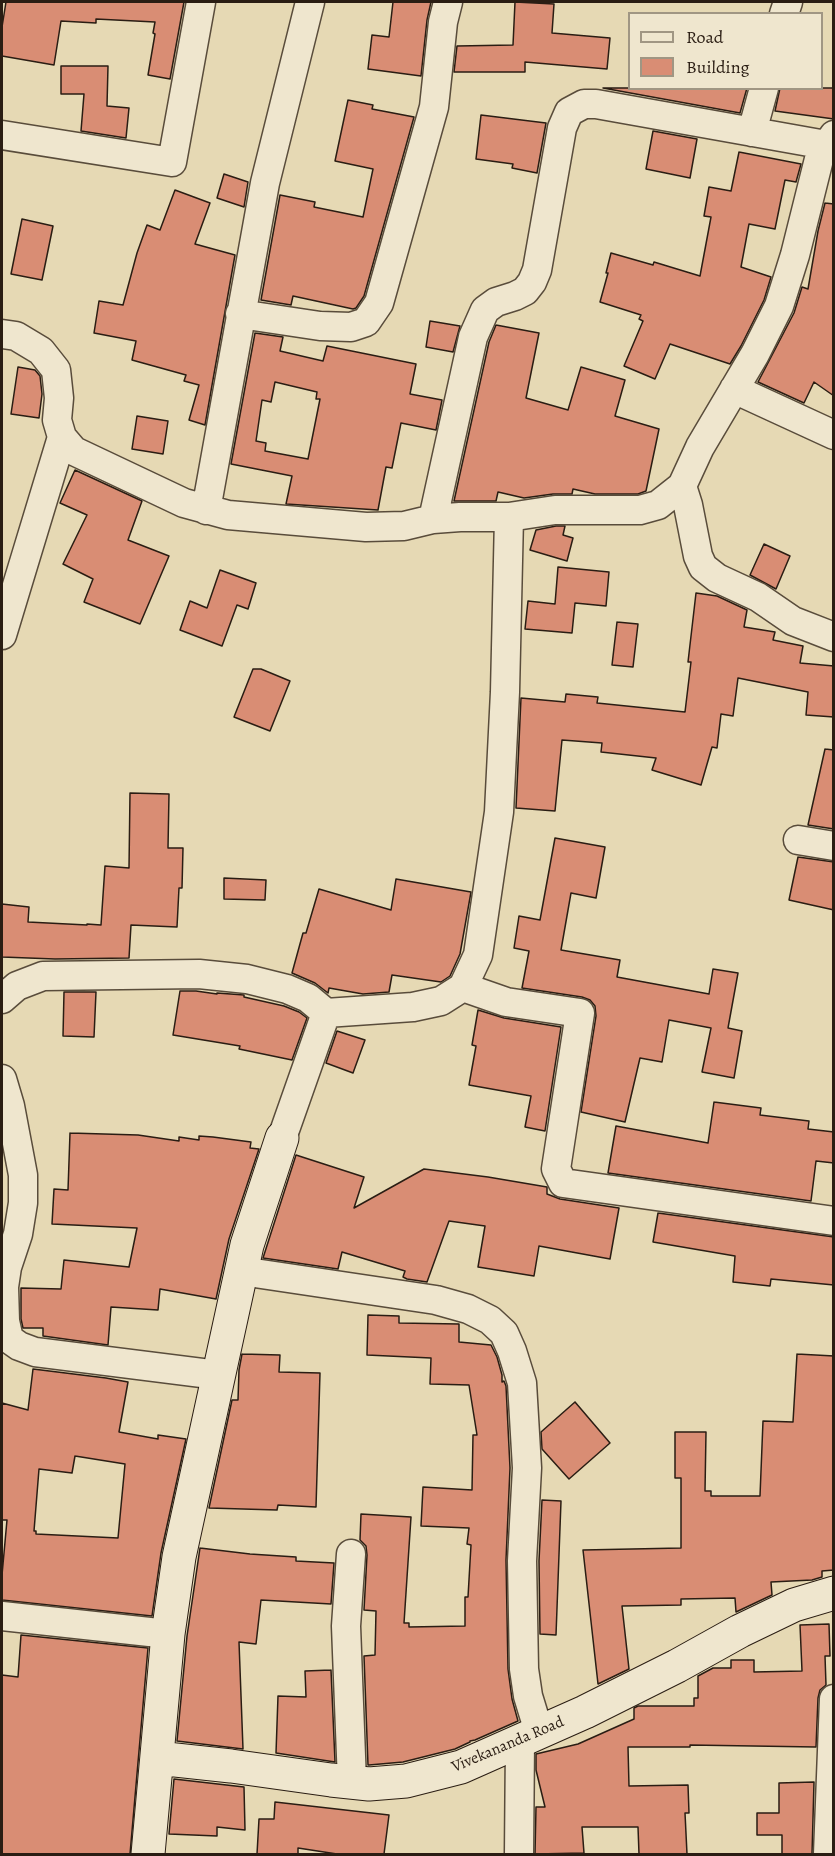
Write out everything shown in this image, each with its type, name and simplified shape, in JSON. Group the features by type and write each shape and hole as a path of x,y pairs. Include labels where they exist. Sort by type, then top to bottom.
{"street":[{"path":"2,135 172,162 201,2"},
{"path":"206,510 265,183 310,2"},
{"path":"240,314 320,326 351,327 366,322 378,303 434,107 443,22 448,2"},
{"path":"752,132 763,90"},
{"path":"2,334 16,336 41,351 56,370 59,398 57,420 62,437 74,451 184,503 206,510 228,515 366,527 404,526 433,519 459,517 508,517 555,510 640,510 658,505 682,486 700,447 779,306 795,255 820,155 830,140 752,132 596,104 584,105 569,112 562,128 537,270 532,282 525,291 496,302 485,310 473,337 433,519"},
{"path":"734,389 834,435"},
{"path":"2,635 62,437"},
{"path":"682,486 698,556 703,567 717,578 758,597 793,621 834,637"},
{"path":"2,999 17,986 43,976 199,974 247,979 287,989 308,998 326,1013 413,1007 441,1001 463,987 478,955 499,812 505,692 508,517"},
{"path":"798,840 834,846"},
{"path":"463,987 506,1002 579,1013 556,1169 563,1183 834,1221"},
{"path":"148,1854 168,1634 178,1557 247,1245 326,1013"},
{"path":"2,1079 10,1106 12,1175 23,1203 4,1287 5,1321 9,1339 35,1352 218,1375"},
{"path":"241,1270 436,1300 468,1309 490,1320 504,1333 522,1383 527,1468 522,1561 524,1669 530,1737 519,1854"},
{"path":"351,1554 345,1626 352,1782"},
{"name":"Vivekananda Road","path":"157,1758 369,1784 406,1781 461,1767 530,1737 677,1666 740,1631 794,1605 834,1593"},
{"path":"2,1616 168,1634"},
{"path":"828,1854 834,1699"}],"building":[{"path":"6,2 184,2 170,79 148,75 155,22 96,19 96,23 61,21 54,65 2,56 2,27"},
{"path":"393,2 431,2 421,76 368,69 372,35 389,37"},
{"path":"515,2 554,4 552,33 610,38 607,69 525,62 525,72 454,72 457,46 513,45"},
{"path":"61,66 108,66 107,106 129,108 126,138 81,131 84,94 61,94"},
{"path":"603,88 746,90 740,113"},
{"path":"834,88 834,119 775,111 780,90"},
{"path":"348,100 373,105 372,109 414,117 364,296 353,309 293,296 291,305 261,300 280,195 315,202 314,207 363,217 373,169 335,161"},
{"path":"481,115 546,123 537,173 512,168 513,164 476,159"},
{"path":"653,131 697,139 690,178 646,169"},
{"path":"739,152 801,164 796,182 785,180 775,229 749,224 741,267 771,277 764,300 741,346 730,364 670,344 655,379 624,366 643,321 639,319 641,315 600,302 611,253 653,265 654,262 700,276 711,217 704,216 709,187 731,191"},
{"path":"224,174 248,182 244,207 217,198"},
{"path":"175,190 210,203 195,244 235,255 205,425 189,420 199,385 184,381 186,375 132,360 136,341 94,333 99,301 123,305 147,225 160,230"},
{"path":"825,203 834,204 834,396 814,382 804,403 758,382 794,313 802,287 808,289"},
{"path":"22,219 53,226 42,280 11,274"},
{"path":"430,321 460,326 453,352 426,347"},
{"path":"496,325 539,333 526,398 568,410 581,367 625,380 615,416 659,429 646,491 638,494 595,494 573,489 572,494 524,498 498,492 496,501 454,501 489,342"},
{"path":"255,333 283,337 280,351 323,361 327,346 416,364 410,394 442,400 436,430 401,423 392,468 386,467 378,510 286,504 292,476 231,464","holes":["275,382 317,392 316,399 320,399 308,459 265,451 266,443 256,441 262,400 271,402"]},
{"path":"18,367 35,370 40,376 42,394 39,418 11,414"},
{"path":"137,416 168,421 163,454 132,449"},
{"path":"75,470 142,501 128,540 169,556 140,624 84,602 93,579 63,564 87,515 60,503"},
{"path":"565,526 563,535 573,538 567,561 530,550 536,530"},
{"path":"764,544 790,556 776,589 750,575"},
{"path":"558,567 609,572 606,606 575,603 572,633 525,629 528,601 555,604"},
{"path":"220,570 256,583 248,609 237,605 222,646 180,630 190,601 207,608"},
{"path":"696,593 717,596 747,610 744,627 775,632 773,640 803,646 800,663 834,666 834,717 806,715 808,692 738,678 733,716 721,714 717,748 712,747 701,785 652,770 656,758 601,752 602,743 562,740 555,811 516,808 521,698 565,702 566,694 598,697 597,703 685,712"},
{"path":"617,622 638,624 633,667 612,665"},
{"path":"253,669 261,669 290,681 270,731 234,717"},
{"path":"825,749 834,750 834,829 808,825"},
{"path":"130,793 169,794 168,848 183,848 182,888 179,888 177,927 131,925 129,958 2,957 2,904 29,907 28,922 101,925 105,866 129,868"},
{"path":"555,838 605,847 596,898 571,893 561,950 620,960 617,977 709,994 713,969 738,973 728,1028 742,1031 734,1078 702,1072 711,1028 669,1020 662,1062 640,1058 625,1122 581,1112 596,1016 595,1006 590,1000 582,997 522,988 529,951 514,948 519,916 540,920"},
{"path":"798,857 834,862 834,910 789,900"},
{"path":"224,878 266,880 265,900 224,899"},
{"path":"396,879 471,892 460,954 450,976 441,982 392,975 389,992 363,994 329,988 328,993 315,983 292,973 319,889 391,910"},
{"path":"180,991 244,995 244,997 284,1006 299,1012 307,1018 292,1060 239,1049 240,1046 173,1035"},
{"path":"64,992 96,992 94,1037 63,1036"},
{"path":"478,1010 504,1018 561,1027 545,1131 525,1127 531,1096 469,1085 476,1046 472,1045"},
{"path":"337,1031 365,1040 353,1073 326,1063"},
{"path":"714,1102 761,1108 760,1115 809,1121 808,1129 834,1132 834,1163 816,1161 811,1201 608,1173 616,1126 708,1143"},
{"path":"70,1133 138,1135 179,1141 179,1137 199,1140 199,1136 213,1137 251,1142 250,1148 259,1149 229,1239 216,1299 160,1289 158,1310 111,1307 108,1345 43,1336 43,1328 23,1328 21,1288 61,1289 64,1260 129,1267 137,1228 52,1224 54,1189 68,1190"},
{"path":"296,1155 364,1177 354,1208 424,1169 547,1187 547,1194 560,1199 619,1208 610,1259 539,1246 534,1276 478,1267 485,1226 449,1221 427,1282 407,1279 403,1277 405,1271 342,1252 338,1269 263,1258"},
{"path":"658,1213 834,1237 834,1285 771,1279 770,1286 733,1282 735,1256 653,1242"},
{"path":"368,1315 399,1316 399,1323 459,1324 459,1342 491,1345 497,1357 502,1382 504,1381 506,1386 510,1468 506,1560 508,1669 518,1721 455,1749 403,1762 369,1765 364,1656 375,1655 376,1611 364,1610 367,1555 366,1546 360,1540 361,1514 411,1517 404,1623 409,1623 409,1627 465,1626 465,1597 468,1597 471,1545 467,1544 469,1528 421,1526 423,1487 472,1490 473,1435 477,1435 469,1385 430,1384 431,1358 367,1355"},
{"path":"242,1354 280,1355 279,1372 320,1373 316,1507 278,1505 277,1510 209,1508 232,1400 238,1400"},
{"path":"797,1354 834,1356 834,1570 822,1571 822,1577 812,1580 771,1582 772,1595 736,1612 735,1598 681,1599 681,1605 622,1606 629,1669 598,1684 583,1550 681,1548 681,1478 675,1478 675,1432 706,1432 705,1491 711,1491 711,1496 760,1496 763,1421 793,1422"},
{"path":"33,1369 128,1382 119,1432 158,1439 158,1435 186,1439 161,1553 152,1616 2,1600 7,1520 2,1520 2,1403 28,1410","holes":["75,1456 125,1464 118,1538 36,1534 34,1531 39,1469 72,1473"]},
{"path":"575,1402 610,1443 569,1479 542,1449 541,1432"},
{"path":"542,1500 561,1501 556,1635 540,1634 539,1561"},
{"path":"200,1548 296,1557 296,1561 334,1563 331,1604 261,1600 256,1644 239,1642 243,1749 177,1741 187,1636"},
{"path":"829,1624 830,1656 825,1656 826,1685 820,1690 818,1698 816,1747 690,1745 690,1747 628,1747 629,1786 688,1785 689,1813 685,1813 687,1854 639,1854 638,1827 582,1827 584,1853 535,1854 536,1807 545,1807 536,1770 536,1754 578,1744 634,1719 634,1708 638,1706 694,1706 694,1698 698,1698 698,1676 713,1668 731,1668 731,1660 754,1660 754,1672 802,1671 800,1625"},
{"path":"21,1635 148,1648 130,1854 2,1854 2,1675 18,1677"},
{"path":"331,1670 335,1762 276,1753 278,1696 306,1697 305,1671"},
{"path":"174,1779 244,1787 245,1830 217,1827 217,1836 169,1834"},
{"path":"814,1782 812,1854 782,1854 782,1835 757,1835 757,1813 779,1813 779,1783"},
{"path":"275,1802 389,1815 384,1854 337,1854 298,1848 298,1854 257,1854 259,1819 274,1819"}]}
